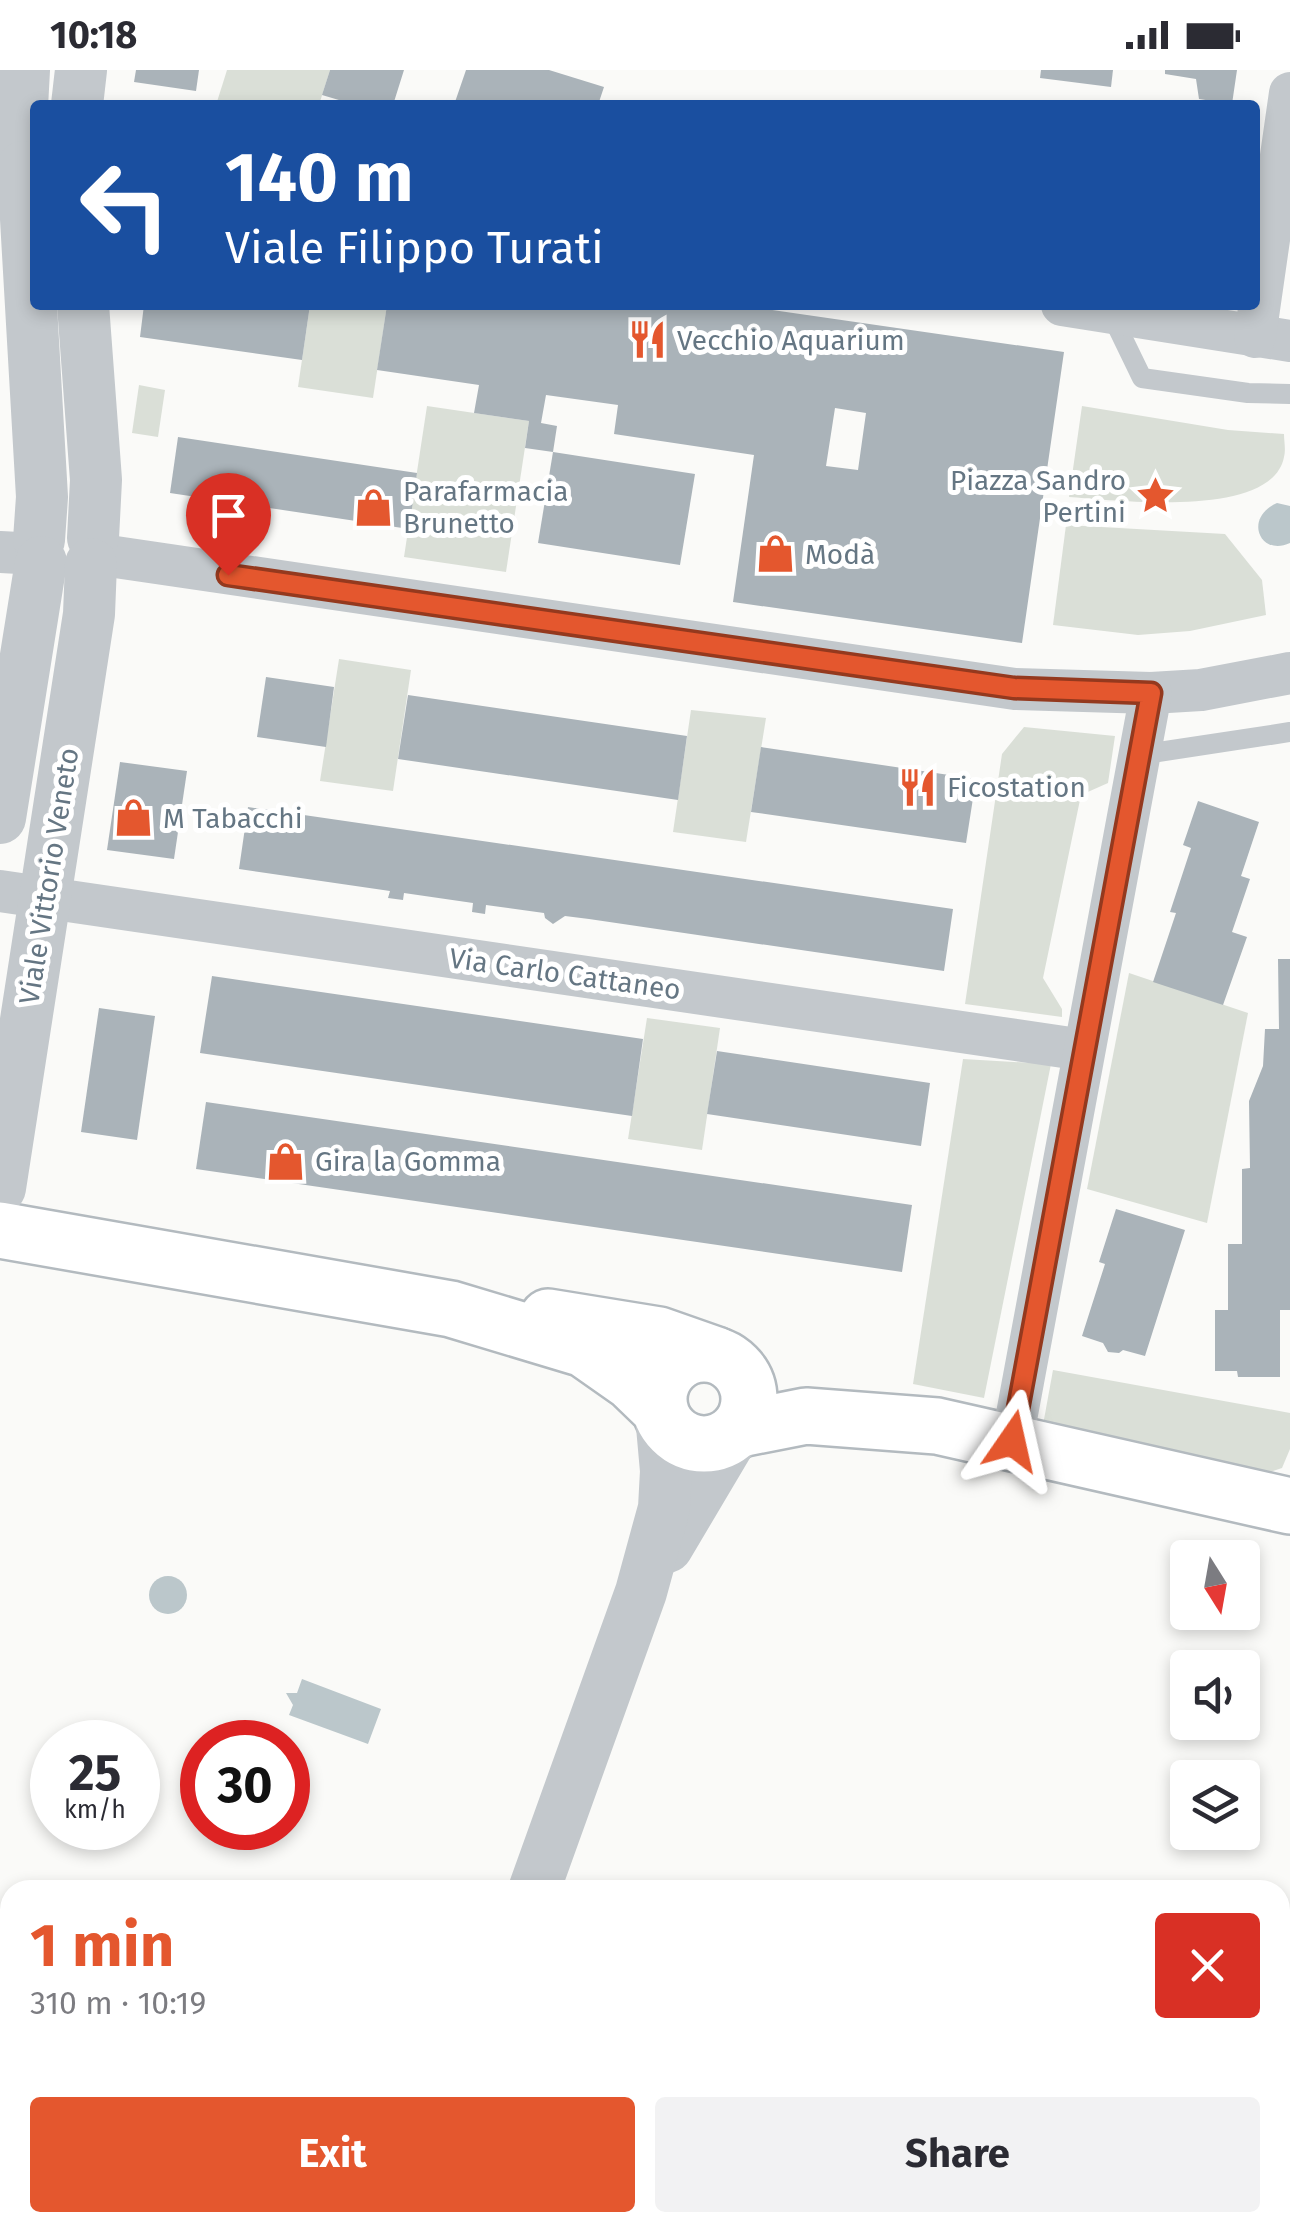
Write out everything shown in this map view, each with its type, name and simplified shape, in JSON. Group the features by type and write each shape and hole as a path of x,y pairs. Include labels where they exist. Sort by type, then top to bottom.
{"main road":[{"path":"0,1230 451,1309 584,1349 632,1382 674,1433 693,1444 715,1444 737,1431 781,1418 806,1416 937,1426"},
{"path":"451,1309 516,1312 658,1335 729,1364 937,1426 1290,1506"},
{"path":"660,1412 659,1393 673,1366 686,1358 729,1364 749,1386 750,1401 737,1431"}],"street":[{"name":"Viale Vittorio Veneto","path":"24,70 22,150 30,289"},
{"path":"77,100 81,70"},
{"path":"1096,310 1272,339 1290,94"},
{"name":"Viale Vittorio Veneto","path":"0,1188 23,894 89,614 57,552 42,497 31,310"},
{"name":"Viale Vittorio Veneto","path":"0,818 57,552 96,480 83,310"},
{"path":"57,552 1014,688 1151,693 1201,690 1290,674"},
{"path":"1012,1441 1151,693"},
{"name":"Via Carlo Cattaneo","path":"23,894 1084,1050"},
{"path":"538,1880 641,1592 664,1508 666,1471 660,1412"},
{"path":"641,1592 737,1431"}],"lane":[{"path":"1110,312 1142,378 1248,394 1290,394"},
{"path":"1139,755 1290,732"}],"shaded area":[{"path":"227,70 330,70 321,100 218,100"},
{"path":"309,310 386,310 373,398 298,387"},
{"path":"139,385 165,390 158,437 132,433"},
{"path":"427,406 529,421 506,572 404,557"},
{"path":"1082,406 1228,430 1284,434 1284,457 1273,477 1252,490 1223,498 1154,502 1069,497"},
{"path":"1277,503 1290,506 1290,543 1279,546 1264,540 1258,526 1260,518"},
{"path":"1066,525 1225,534 1262,580 1266,615 1190,631 1138,635 1053,625"},
{"path":"339,659 411,670 393,791 320,781"},
{"path":"691,710 766,718 746,842 673,832"},
{"path":"1024,727 1115,736 1108,783 1081,795 1043,978 1062,1009 1062,1017 965,1004 1002,754"},
{"path":"1129,973 1248,1013 1207,1223 1087,1189"},
{"path":"647,1018 720,1028 702,1150 628,1139"},
{"path":"963,1059 1051,1064 984,1398 913,1384"},
{"path":"1053,1370 1290,1413 1290,1449 1282,1468 1267,1473 1043,1425"},
{"path":"168,1576 182,1581 187,1595 182,1609 168,1614 154,1609 149,1595 154,1581"},
{"path":"302,1679 381,1709 368,1744 289,1715 293,1705 286,1693 297,1693"}],"building":[{"path":"136,70 199,70 196,91 134,82"},
{"path":"330,70 404,70 395,100 339,100 322,95"},
{"path":"466,70 549,70 604,87 600,100 456,100"},
{"path":"1041,70 1113,70 1111,87 1040,78"},
{"path":"1165,70 1237,70 1233,100 1199,99 1196,79 1165,74"},
{"path":"143,310 309,310 302,360 140,337"},
{"path":"386,310 772,310 1064,352 1022,643 733,602 754,455 614,434 618,405 546,395 541,423 557,426 553,452 525,448 529,421 474,413 479,385 377,370","holes":["835,408 866,413 858,470 826,466"]},
{"path":"178,437 417,473 409,529 170,493"},
{"path":"553,452 695,474 680,565 538,543"},
{"path":"266,677 334,687 326,747 257,737"},
{"path":"408,695 687,736 678,800 398,759"},
{"path":"761,747 976,779 966,843 751,812"},
{"path":"120,762 187,771 174,859 107,850"},
{"path":"1198,801 1259,822 1241,876 1250,879 1232,932 1247,937 1223,1005 1153,982 1176,913 1170,912 1191,848 1183,845"},
{"path":"248,807 953,909 944,971 565,916 553,924 544,913 486,905 485,914 472,912 473,903 404,893 403,900 388,898 390,891 239,869"},
{"path":"1278,959 1290,959 1290,1310 1280,1310 1280,1377 1238,1377 1237,1371 1215,1371 1215,1310 1228,1310 1228,1244 1242,1244 1242,1169 1250,1168 1249,1101 1263,1066 1265,1029 1279,1029"},
{"path":"212,976 643,1039 632,1116 200,1053"},
{"path":"99,1008 155,1016 137,1140 81,1132"},
{"path":"717,1051 930,1083 921,1146 707,1114"},
{"path":"206,1102 912,1205 902,1272 196,1169"},
{"path":"1116,1209 1185,1230 1145,1356 1123,1350 1108,1352 1103,1343 1082,1336 1105,1264 1099,1262"}],"place":[{"name":"Vecchio Aquarium","path":"647,340"},
{"name":"Piazza Sandro Pertini","path":"1156,496"},
{"name":"Parafarmacia Brunetto","path":"373,507"},
{"name":"Modà","path":"775,554"},
{"name":"Ficostation","path":"917,787"},
{"name":"M Tabacchi","path":"133,818"},
{"name":"Gira la Gomma","path":"285,1161"}],"route":[{"path":"228,575 1014,688 1151,693 1012,1441"}]}
